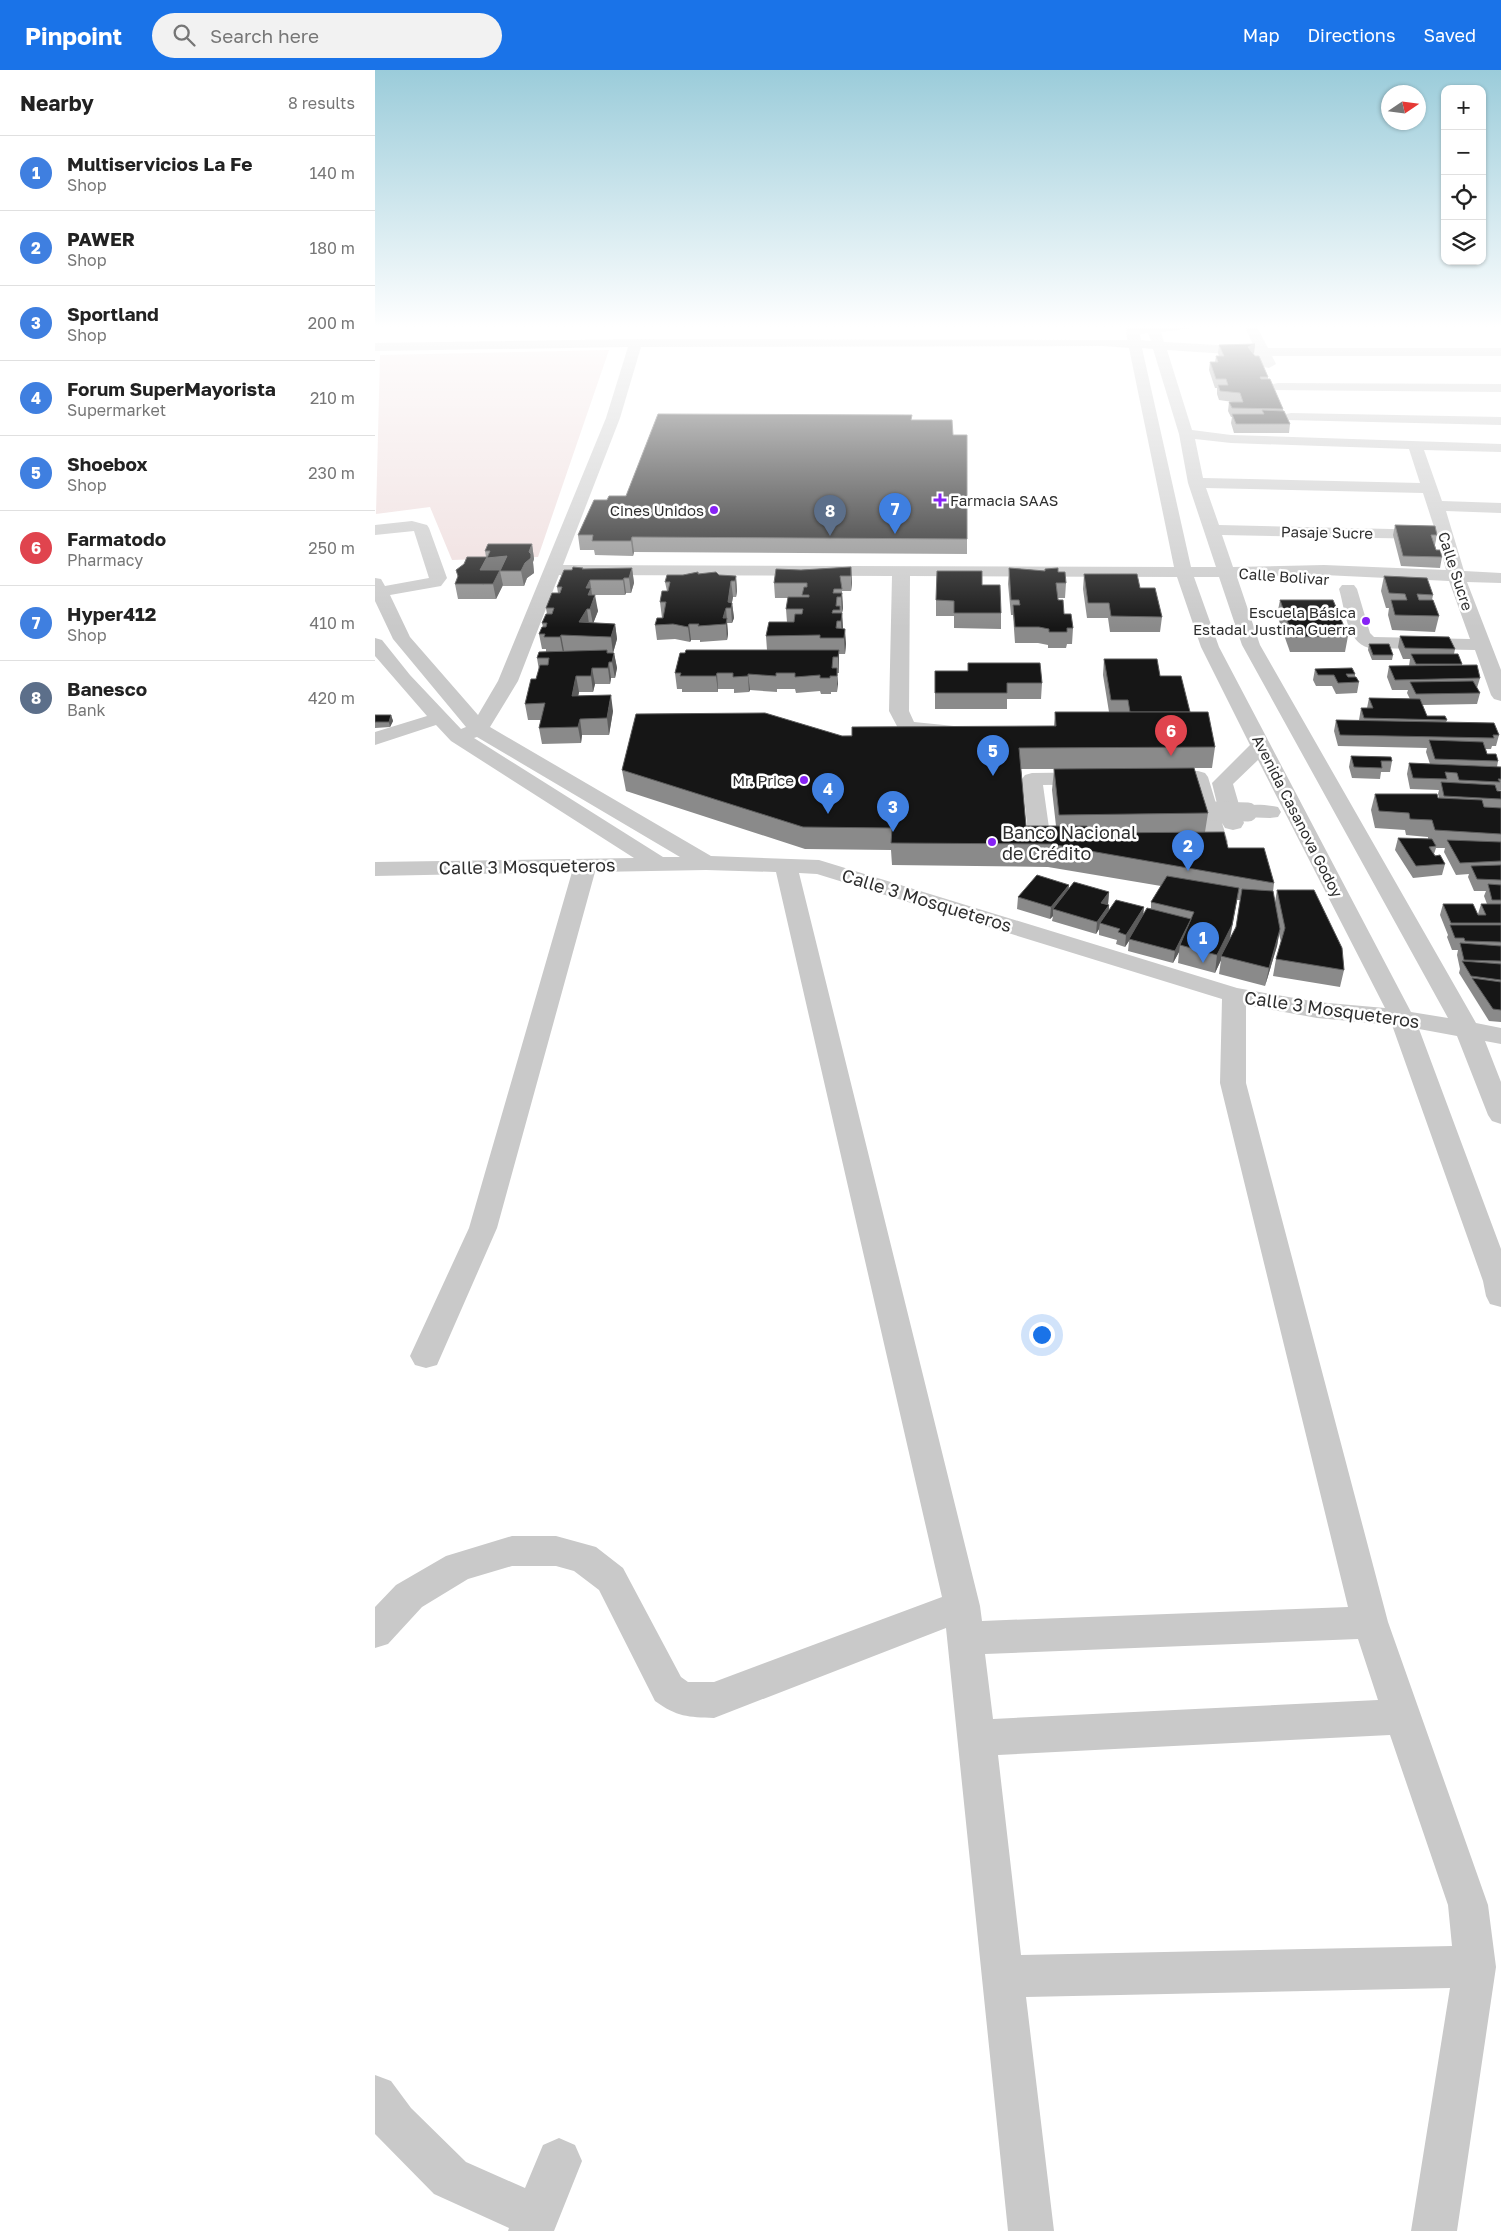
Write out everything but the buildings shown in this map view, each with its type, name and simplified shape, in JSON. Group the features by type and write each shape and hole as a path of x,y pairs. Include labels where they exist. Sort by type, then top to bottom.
{"street":[{"path":"458,737 479,729 508,681 554,570 610,426"},
{"name":"Avenida Casanova Godoy","path":"1159,426 1185,572 1210,647 1403,1018 1498,1281 1501,1296"},
{"path":"1183,426 1187,434 1196,483 1224,572 1251,645 1467,1029 1501,1115"},
{"path":"1295,426 1302,440"},
{"path":"1187,434 1231,439 1501,448"},
{"name":"Calle Sucre","path":"1415,446 1436,506 1457,579 1501,695"},
{"path":"1196,483 1430,488"},
{"path":"1436,506 1501,508"},
{"path":"375,530 412,526 421,528 438,578 435,582 377,588 401,639 479,729 705,863"},
{"name":"Pasaje Sucre","path":"1211,530 1444,534"},
{"name":"Calle Bolivar","path":"554,570 1224,572 1330,580 1501,578"},
{"path":"901,570 899,712 906,726 923,730 962,730"},
{"name":"Calle Bolivar","path":"1457,579 1501,584"},
{"path":"1347,589 1361,635 1369,642 1483,645"},
{"path":"375,644 433,713 458,737 659,864"},
{"path":"383,716 433,713"},
{"path":"375,740 433,713"},
{"path":"1240,817 1222,783 1261,746"},
{"path":"1198,777 1210,811 1217,842 1040,842 1032,780 1198,777"},
{"path":"1210,811 1240,817 1270,812"},
{"name":"Calle 3 Mosqueteros","path":"375,868 705,863 786,864 819,867 1233,995 1317,1010 1403,1018 1501,1036"},
{"path":"786,864 964,1622 1031,2231"},
{"path":"426,1356 483,1228 585,866"},
{"path":"1233,995 1233,1083 1370,1622 1468,1904 1475,1967 1434,2231"},
{"path":"375,1632 409,1596 458,1567 512,1551 556,1551 584,1558 611,1579 668,1689 682,1698 714,1700 964,1622 1370,1622"},
{"path":"977,1738 1403,1717"},
{"path":"1003,1976 1475,1967"},
{"path":"375,2097 395,2124 450,2178 534,2223 559,2161"}],"shaded area":[{"path":"378,426 583,426 538,557 452,560 430,507 376,514"}],"place":[{"name":"Farmacia SAAS","path":"940,500"},
{"name":"Cines Unidos","path":"714,510"},
{"name":"Hyper412","path":"895,534"},
{"name":"Banesco","path":"830,536"},
{"name":"Escuela Básica Estadal Justina Guerra","path":"1366,621"},
{"name":"Farmatodo","path":"1171,756"},
{"name":"Shoebox","path":"993,776"},
{"name":"Mr. Price","path":"804,780"},
{"name":"Forum SuperMayorista","path":"828,814"},
{"name":"Sportland","path":"893,832"},
{"name":"Banco Nacional de Crédito","path":"992,842"},
{"name":"PAWER","path":"1188,871"},
{"name":"Multiservicios La Fe","path":"1203,963"}]}
